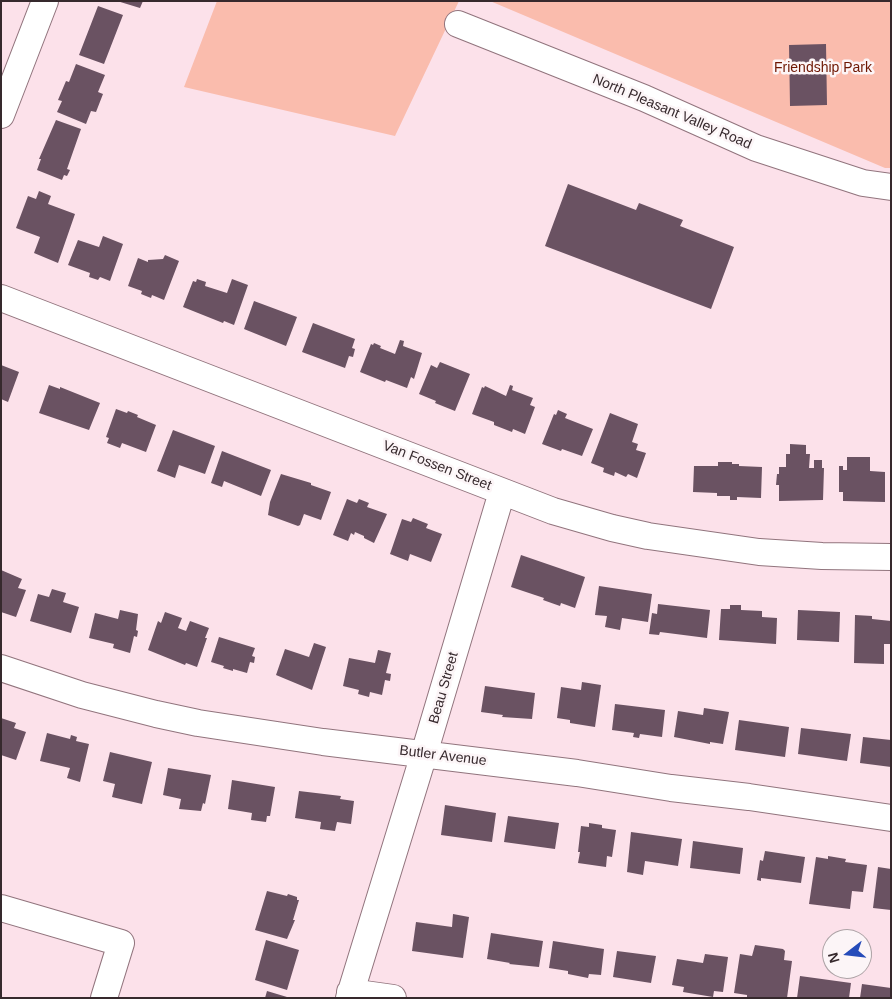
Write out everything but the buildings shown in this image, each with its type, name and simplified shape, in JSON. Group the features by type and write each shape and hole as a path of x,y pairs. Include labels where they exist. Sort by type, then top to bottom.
{"street":[{"path":"1,116 45,1"},
{"name":"North Pleasant Valley Road","path":"458,24 644,98 764,151 863,183 891,187"},
{"name":"Van Fossen Street","path":"1,298 553,512 648,536 759,552 822,556 891,557"},
{"name":"Beau Street","path":"350,995 502,492"},
{"name":"Butler Avenue","path":"1,668 82,695 198,723 323,742 577,773 671,788 749,797 891,818"},
{"path":"1,908 120,943 104,998"},
{"path":"350,995 392,998"}],"green space":[{"path":"217,1 459,1 395,136 184,87"},
{"name":"Friendship Park","path":"490,1 891,1 891,168 885,168"}]}
